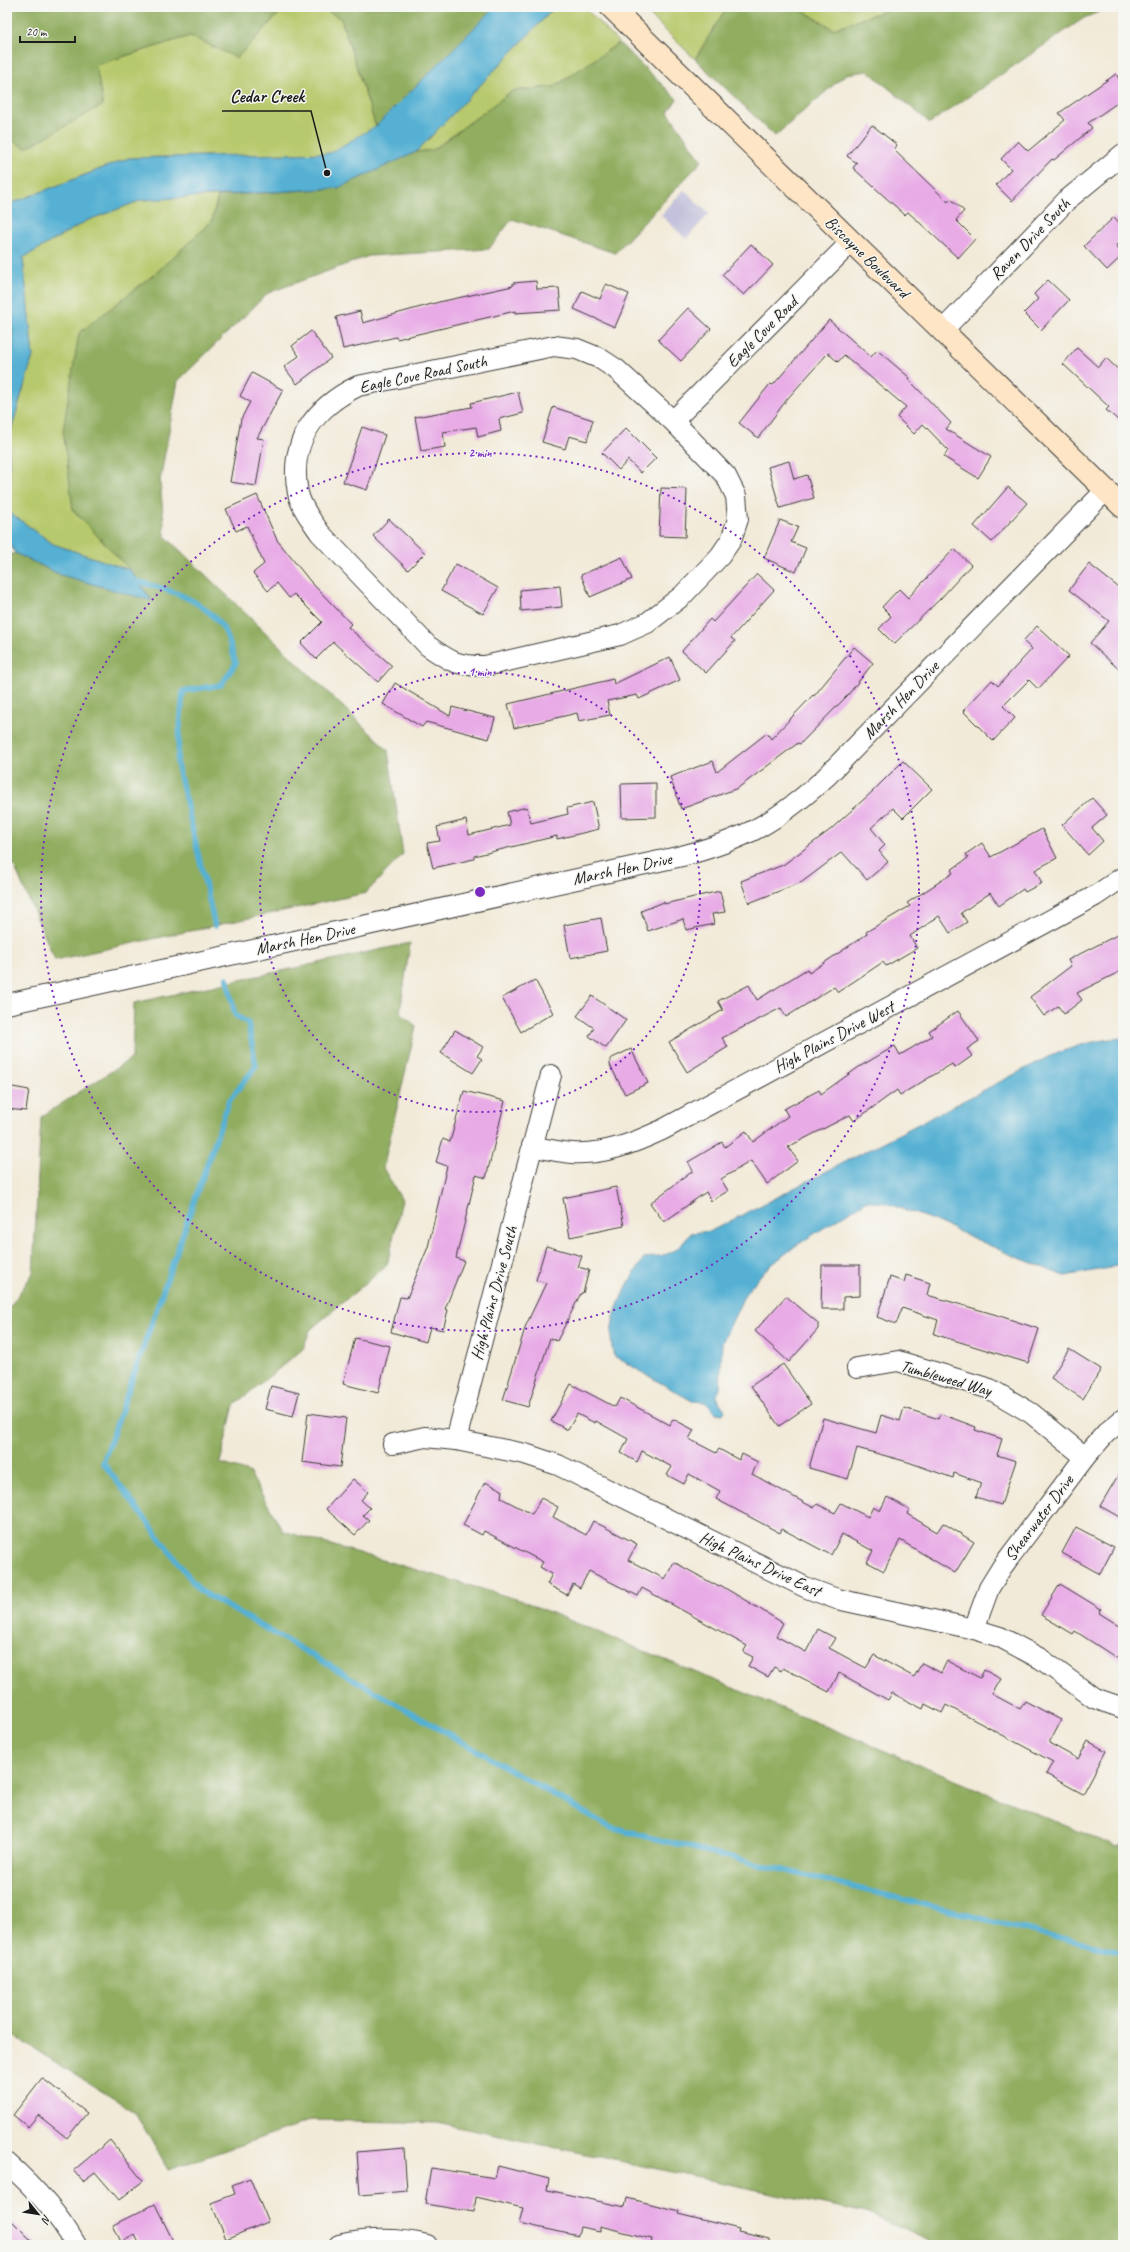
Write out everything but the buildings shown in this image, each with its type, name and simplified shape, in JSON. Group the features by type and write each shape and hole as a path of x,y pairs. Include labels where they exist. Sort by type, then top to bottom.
{"street":[{"name":"Biscayne Boulevard","path":"611,7 1123,507"},
{"name":"Raven Drive South","path":"943,330 1067,200 1121,158"},
{"name":"Eagle Cove Road","path":"673,421 851,242"},
{"name":"Eagle Cove Road South","path":"554,346 577,349 599,358 616,369 673,421 726,476 736,496 738,519 731,540 720,556 682,596 646,623 613,637 485,666 463,666 447,660 428,646 320,533 307,514 298,494 296,472 299,450 306,430 320,412 338,396 358,386 554,346"},
{"name":"Marsh Hen Drive","path":"7,1004 682,856 714,848 746,835 772,821 797,803 826,777 1106,490"},
{"name":"High Plains Drive West","path":"532,1146 572,1153 600,1151 632,1144 662,1130 1095,896 1123,878"},
{"name":"High Plains Drive South","path":"456,1440 551,1075"},
{"name":"Tumbleweed Way","path":"857,1368 898,1361 990,1389 1031,1413 1085,1457"},
{"name":"Shearwater Drive","path":"974,1629 989,1588 1002,1566 1085,1457 1106,1433 1123,1419"},
{"name":"High Plains Drive East","path":"393,1444 425,1436 456,1440 526,1454 558,1465 807,1588 837,1599 974,1629 1000,1637 1021,1647 1094,1698 1123,1708"},
{"path":"7,2163 30,2183 51,2208 76,2245"},
{"path":"339,2245 353,2241 388,2239 427,2245"}],"shaded area":[{"path":"684,190 709,214 686,239 661,215"}],"green space":[{"path":"7,7 285,7 237,58 190,36 96,65 103,105 26,148 7,138"},
{"path":"285,7 321,7 341,19 376,127 330,153 129,158 7,205 7,138 26,148 96,65 190,36 237,57"},
{"path":"321,7 495,7 376,127 341,19"},
{"path":"555,7 584,7 619,43 554,87 512,91 433,150 416,152"},
{"path":"641,7 727,7 695,59"},
{"path":"727,7 797,7 833,29 895,7 1111,7 1084,18 930,123 868,71 846,74 775,136 695,59"},
{"path":"797,7 895,7 833,29"},
{"path":"619,43 677,99 668,112 702,161 615,253 512,219 489,249 369,256 268,293 178,381 160,481 165,536 388,750 403,854 366,893 55,960 7,849 7,556 15,553 61,575 152,600 130,570 73,510 63,430 79,333 157,272 212,221 218,196 338,188 416,152 433,150 512,91 554,87"},
{"path":"218,196 212,221 157,272 73,510 130,570 53,544 9,512 9,437 33,356 23,258 86,221 142,200"},
{"path":"7,310 12,327 13,344 7,378"},
{"path":"410,943 400,1013 416,1026 383,1168 402,1200 387,1265 310,1330 303,1349 234,1405 220,1463 249,1472 283,1531 523,1601 1117,1847 1123,1845 1123,2245 937,2245 867,2213 438,2123 312,2120 168,2170 135,2112 7,2032 7,1311 33,1273 41,1117 132,1058 134,1003"}],"water":[{"path":"495,7 555,7 416,152 338,188 142,200 86,221 23,258 33,356 9,437 9,512 53,544 130,570 152,601 61,575 15,553 7,538 7,378 11,361 13,336 7,310 7,205 129,158 330,153 376,126"},
{"path":"1123,1038 1123,1263 1110,1268 1065,1276 1009,1254 933,1220 886,1203 866,1201 794,1247 765,1270 745,1294 722,1343 720,1388 716,1397 725,1410 723,1414 716,1413 705,1402 692,1401 614,1356 611,1343 614,1317 630,1280 644,1258 660,1256 671,1252 681,1245 691,1233 711,1231 1048,1057 1085,1044"}],"waterway":[{"path":"131,580 170,591 205,609 223,628 229,640 236,663 221,685 183,691 177,763 215,926"},
{"path":"227,978 235,1015 248,1023 256,1066 229,1101 103,1463 199,1590 611,1828 1123,1953"}],"place":[{"name":"Cedar Creek","path":"327,173"}]}
